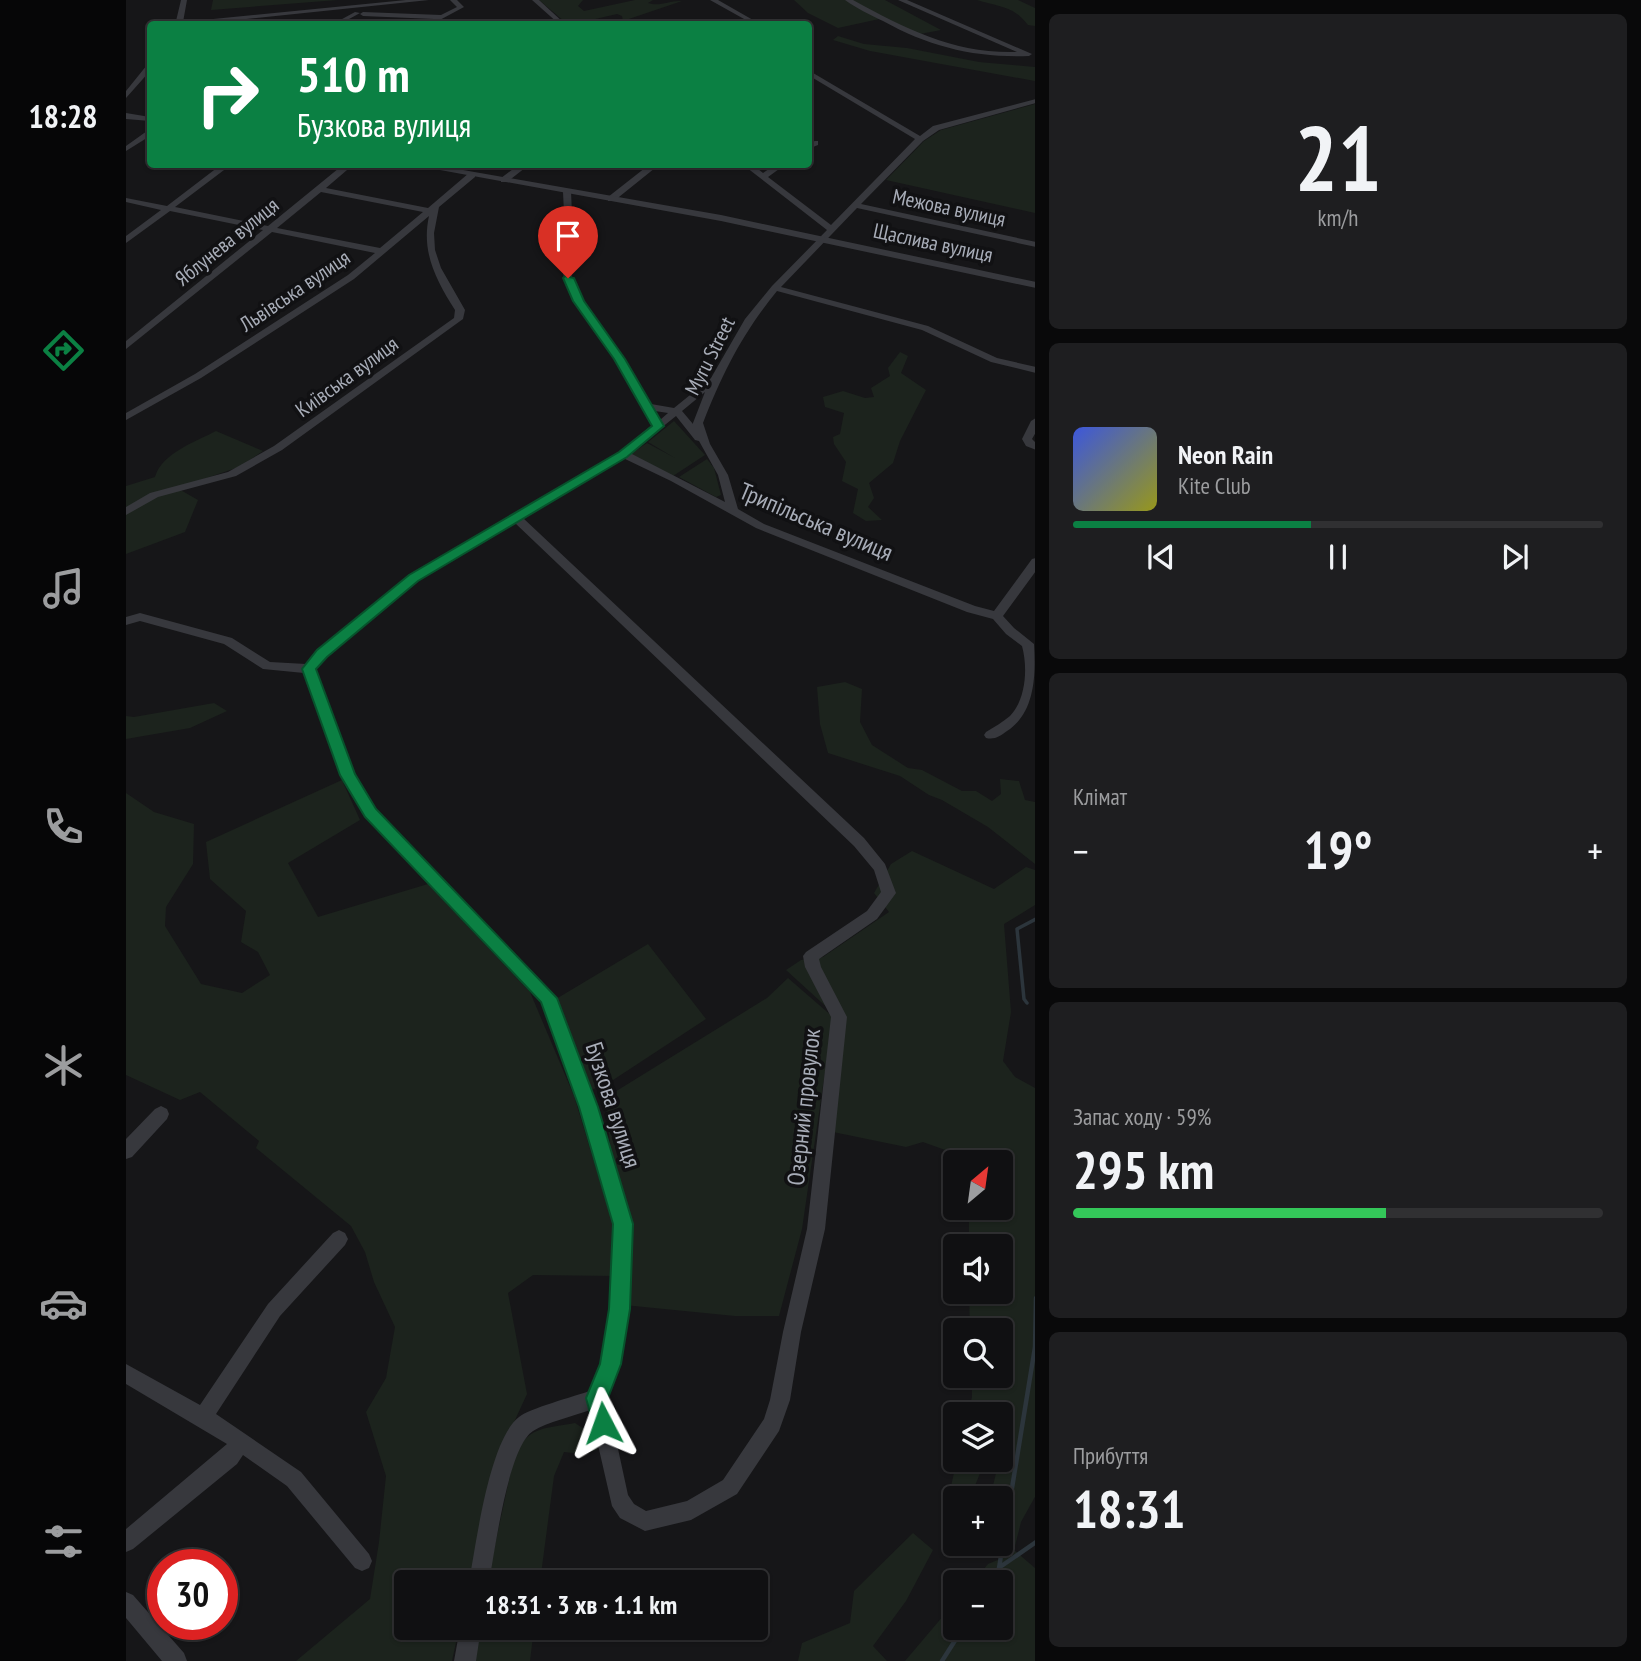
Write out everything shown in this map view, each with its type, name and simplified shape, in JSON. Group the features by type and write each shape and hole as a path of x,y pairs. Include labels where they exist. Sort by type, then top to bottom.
{"street":[{"path":"179,21 184,0"},
{"path":"213,21 426,0"},
{"path":"434,21 461,7 453,0"},
{"path":"535,0 556,21"},
{"path":"713,0 752,21"},
{"path":"848,0 919,38 996,57 1033,55"},
{"path":"901,0 1033,55"},
{"path":"911,0 1033,55"},
{"path":"345,8 357,13 442,17"},
{"path":"342,21 357,13"},
{"path":"126,96 147,71"},
{"path":"812,74 920,139"},
{"path":"140,79 147,76"},
{"name":"Межова вулиця","path":"823,238 920,139 936,128 1035,101"},
{"path":"126,116 147,119"},
{"path":"126,149 147,135"},
{"path":"126,240 223,168"},
{"name":"Яблунева вулиця","path":"126,346 345,168"},
{"name":"Щаслива вулиця","path":"433,168 823,238 1035,285"},
{"path":"504,180 520,168"},
{"path":"611,199 651,168"},
{"path":"751,168 831,229"},
{"path":"763,177 776,168"},
{"name":"Львівська вулиця","path":"126,418 351,277 472,175"},
{"path":"320,189 433,209"},
{"path":"567,192 568,278 579,301 620,359 658,426"},
{"path":"126,200 380,251"},
{"name":"Межова вулиця","path":"854,205 1035,245"},
{"name":"Київська вулиця","path":"126,512 154,495 232,474 278,448 458,319 460,310 435,260 430,241 433,209"},
{"name":"Myru Street","path":"733,510 723,475 705,444 698,423 716,378 748,321 823,238"},
{"path":"775,288 925,328 994,360 1035,370"},
{"path":"126,621 140,617 228,640 267,666 309,669 322,653 414,578 623,454 716,378"},
{"path":"648,407 677,411 705,444"},
{"path":"1035,421 1027,439 1035,447"},
{"name":"Трипільська вулиця","path":"623,454 772,531 971,609 997,616"},
{"name":"Озерний провулок","path":"516,517 859,842 880,868 889,893 872,915 811,956 813,967 839,1017 816,1229 792,1332 780,1400 772,1424 730,1487 691,1510 645,1521 627,1511 619,1499 597,1398"},
{"path":"991,736 1015,719 1024,704 1031,667 1028,644 1010,631 997,616 1035,562"},
{"name":"Бузкова вулиця","path":"309,669 348,775 371,813 548,998 588,1107 623,1224 620,1309 610,1364 597,1398"},
{"path":"126,1151 161,1114"},
{"path":"203,1417 274,1310 339,1239"},
{"path":"126,1373 203,1417 294,1479 362,1561"},
{"path":"481,1570 496,1492 510,1446 525,1424 597,1398"},
{"path":"126,1542 219,1466 242,1442"},
{"path":"126,1602 176,1661"},
{"path":"465,1661 469,1640"}],"shaded area":[{"path":"213,0 338,0 211,10"},
{"path":"539,0 583,0 578,6 584,11 635,0 653,0 648,3 657,4 682,1 623,21 622,16 617,14 587,21 564,21"},
{"path":"794,0 885,0 941,30 915,35 884,18 838,28 808,13"},
{"path":"977,0 1018,0 1035,8 1035,26 1028,25 1011,10"},
{"path":"838,36 864,44 907,48 979,62 1035,67 1035,81 870,51 833,40"},
{"path":"1035,104 1035,213 886,180 924,141 941,130"},
{"path":"900,352 908,356 901,373 926,390 900,441 893,463 869,483 874,498 868,507 882,520 866,521 853,513 858,489 842,481 846,462 834,444 833,437 840,434 844,413 825,407 823,397 843,391 865,398 874,397 871,388 890,376 888,368"},
{"path":"674,421 705,455 673,476 631,454 647,443 675,458 648,442"},
{"path":"216,431 263,451 239,467 177,488 198,500 185,532 126,554 126,486 155,477 172,455"},
{"path":"707,459 714,468 721,495 716,497 679,477"},
{"path":"845,682 862,689 860,722 872,745 908,768 922,770 962,791 976,791 992,801 1001,794 1000,779 1019,781 1025,800 1035,802 1035,864 988,827 900,776 828,753 820,724 817,687"},
{"path":"214,703 227,711 190,728 126,739 126,716 134,717"},
{"path":"342,780 360,820 288,863 318,917 428,884 530,992 574,1096 613,1224 615,1276 533,1275 508,1293 527,1394 498,1457 473,1570 394,1570 394,1640 456,1640 452,1661 296,1661 370,1599 386,1476 366,1412 386,1378 395,1327 374,1282 365,1252 351,1226 256,1148 259,1141 200,1092 180,1100 126,1075 126,793 154,812 194,824 193,864 166,907 165,926 201,984 242,993 270,975 258,952 241,942 246,911 210,879 206,842"},
{"path":"912,851 994,889 1026,867 1035,870 1035,905 1004,924 1011,1012 1003,1061 1015,1077 1035,1088 1035,1497 1021,1522 1014,1550 1035,1568 1035,1661 905,1661 943,1616 943,1640 1013,1640 1013,1570 983,1570 988,1564 1013,1556 1013,1486 993,1486 996,1472 1013,1472 1013,1402 971,1402 972,1388 1013,1388 1013,1318 970,1318 969,1304 1013,1304 1013,1234 969,1234 969,1220 1013,1220 1013,1150 945,1150 923,1142 906,1147 833,1132 832,1012 786,970 801,960 823,957 889,912 874,893 891,864"},
{"path":"648,944 706,1019 607,1084 588,1091 556,999"},
{"path":"788,978 833,1017 802,1229 779,1316 735,1316 624,1305 631,1219 612,1162 605,1098 767,998"},
{"path":"575,1423 592,1434 597,1450 582,1454 564,1452 554,1476 542,1570 490,1570 515,1452 527,1437 548,1428"},
{"path":"954,1472 981,1472 975,1486 951,1486"},
{"path":"913,1533 933,1550 906,1601 873,1646 887,1661 798,1661 802,1643 850,1623 854,1591"},
{"path":"476,1640 533,1640 530,1661 472,1661"}],"waterway":[{"path":"1027,1003 1024,999 1017,929 1035,920"},
{"path":"998,1570 1035,1347"},
{"path":"1000,1567 1035,1543"},
{"path":"942,1661 955,1640"}],"route":[{"path":"568,278 579,301 620,359 658,426 623,454 414,578 322,653 309,669 348,775 371,813 548,998 588,1107 623,1224 620,1309 610,1364 597,1398 603,1423"}]}
